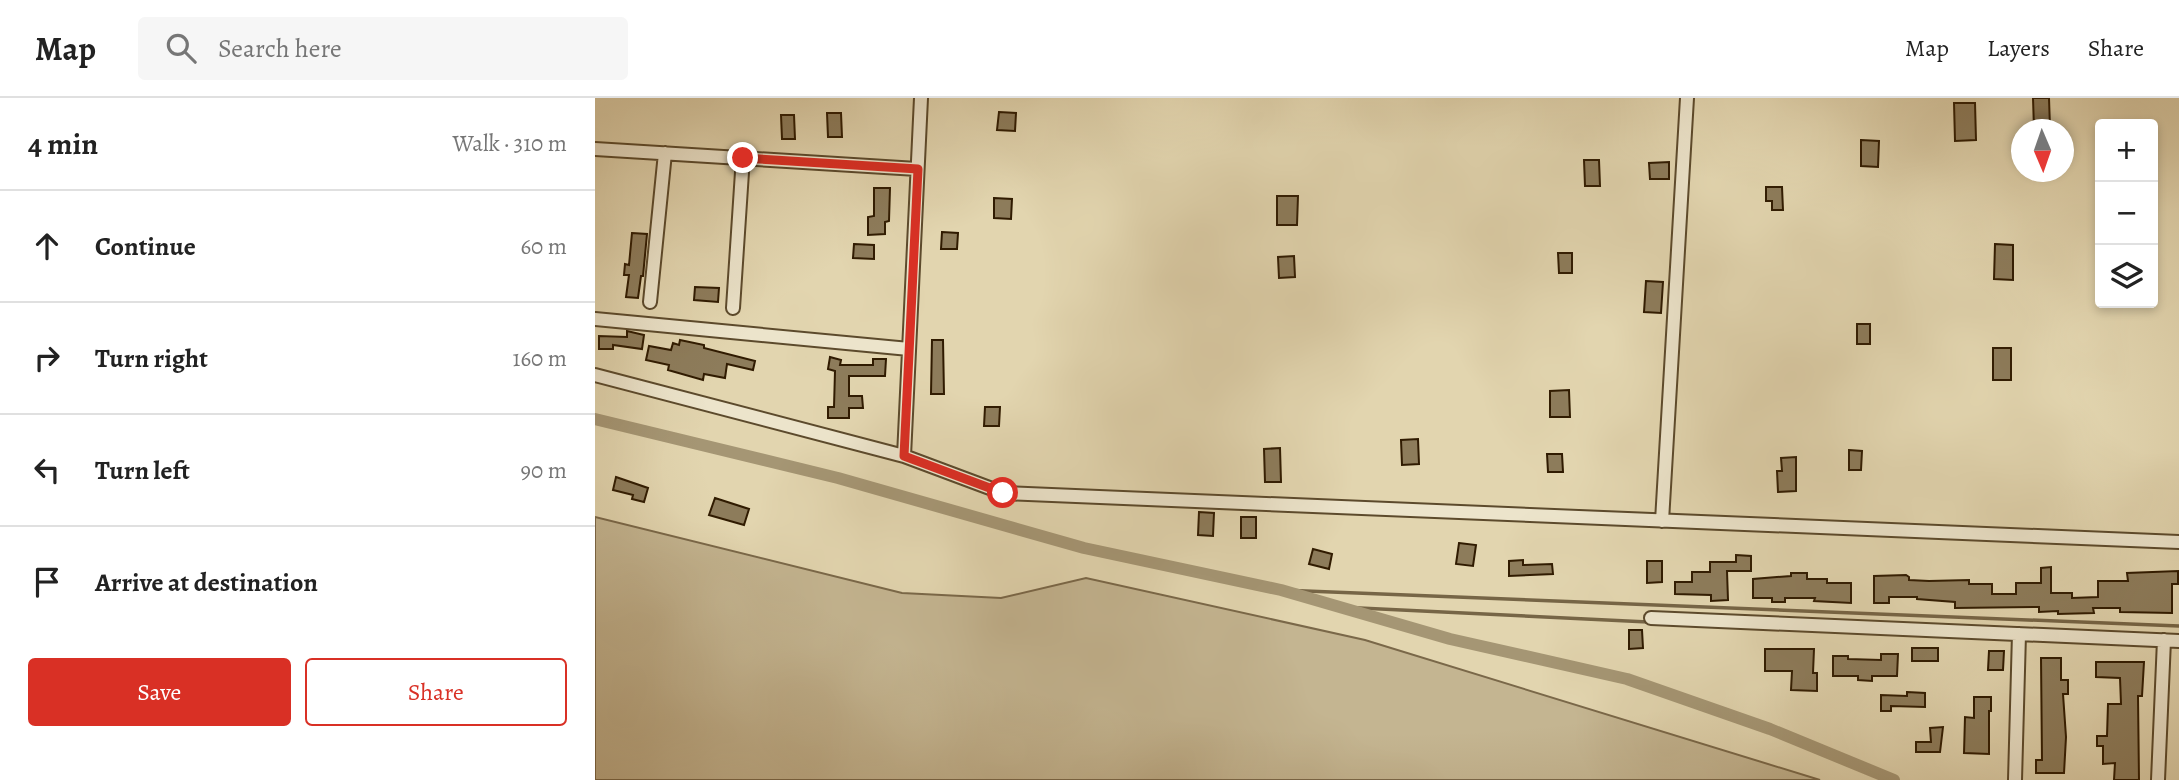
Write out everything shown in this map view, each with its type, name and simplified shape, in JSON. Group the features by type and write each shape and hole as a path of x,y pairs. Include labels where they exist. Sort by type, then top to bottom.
{"street":[{"path":"904,456 921,98"},
{"path":"1662,521 1687,98"},
{"path":"595,149 918,169"},
{"path":"650,302 665,153"},
{"path":"733,308 743,158"},
{"path":"595,319 909,349"},
{"path":"595,375 904,456 1003,493 1020,495 2179,542"},
{"path":"1651,618 2179,641"},
{"path":"2015,780 2019,634"},
{"path":"2158,780 2164,640"}],"shaded area":[{"path":"595,517 902,593 1001,598 1086,578 1365,640 1820,780 595,780"}],"building":[{"path":"2033,98 2049,98 2050,119 2034,119"},
{"path":"1954,103 1975,103 1976,140 1955,141"},
{"path":"999,112 1016,113 1015,131 997,130"},
{"path":"827,113 841,113 842,137 828,137"},
{"path":"781,115 794,115 795,139 782,139"},
{"path":"1861,140 1879,141 1878,167 1861,166"},
{"path":"1584,160 1599,160 1600,186 1585,186"},
{"path":"1669,162 1669,179 1650,179 1649,163"},
{"path":"1766,187 1782,187 1783,210 1772,210 1772,201 1766,201"},
{"path":"874,188 890,188 889,221 885,222 885,234 868,235 868,217 874,216"},
{"path":"1277,196 1298,196 1297,225 1277,225"},
{"path":"994,198 1012,199 1011,219 994,218"},
{"path":"942,232 958,233 957,249 941,249"},
{"path":"632,233 647,234 638,298 626,297 629,275 624,275 625,264 629,265"},
{"path":"854,244 874,245 874,259 853,258"},
{"path":"1995,244 2013,245 2013,280 1994,279"},
{"path":"1558,253 1572,253 1572,273 1559,273"},
{"path":"1294,256 1295,277 1279,278 1278,257"},
{"path":"1646,281 1663,282 1661,313 1644,312"},
{"path":"695,287 719,288 718,302 694,300"},
{"path":"1857,324 1870,324 1870,344 1857,344"},
{"path":"627,331 644,335 642,349 613,345 613,349 599,349 599,336 627,337"},
{"path":"680,340 755,361 753,370 727,364 725,378 704,374 703,380 668,370 669,365 646,360 649,346 671,350 673,343 679,345"},
{"path":"932,340 943,340 944,394 931,394"},
{"path":"1993,348 2011,348 2011,380 1993,380"},
{"path":"830,357 841,360 840,365 873,365 873,359 886,359 885,376 849,376 849,396 862,396 863,408 849,408 849,418 828,418 828,407 834,407 835,371 828,369"},
{"path":"1569,390 1570,417 1550,417 1550,391"},
{"path":"985,407 1000,407 999,426 984,426"},
{"path":"1418,439 1419,464 1402,465 1401,440"},
{"path":"1280,448 1281,482 1265,482 1264,449"},
{"path":"1849,450 1862,451 1861,470 1849,470"},
{"path":"1547,454 1562,454 1563,472 1548,472"},
{"path":"1796,457 1796,491 1778,492 1777,471 1782,471 1781,458"},
{"path":"616,477 648,488 644,502 632,499 633,495 613,490"},
{"path":"715,498 749,509 744,525 709,515"},
{"path":"1199,512 1214,513 1213,536 1198,535"},
{"path":"1241,517 1256,517 1256,538 1241,538"},
{"path":"1459,543 1476,545 1473,566 1456,564"},
{"path":"1313,549 1332,554 1329,569 1309,564"},
{"path":"1736,555 1751,556 1751,571 1727,571 1728,600 1711,601 1711,595 1675,594 1675,582 1692,582 1692,572 1710,572 1710,562 1736,562"},
{"path":"1523,560 1523,565 1552,564 1553,574 1509,576 1509,561"},
{"path":"1647,561 1662,561 1662,582 1647,583"},
{"path":"2051,567 2051,593 2072,593 2072,598 2098,597 2098,581 2128,581 2127,573 2178,571 2178,584 2172,584 2172,613 2120,612 2120,608 2093,608 2094,613 2058,614 2058,611 2039,612 2039,607 1955,608 1955,602 1917,597 1889,597 1889,603 1874,603 1874,576 1906,575 1909,580 1929,581 1969,580 1969,584 1992,584 1992,594 2016,594 2016,583 2041,583 2041,568"},
{"path":"1791,573 1807,573 1807,579 1827,579 1827,583 1851,583 1851,603 1814,601 1815,598 1785,598 1785,602 1772,602 1772,598 1753,598 1753,579 1791,576"},
{"path":"1629,630 1642,630 1643,648 1629,649"},
{"path":"1912,648 1938,648 1938,661 1912,661"},
{"path":"1765,649 1814,649 1813,673 1817,673 1817,691 1791,690 1792,671 1765,671"},
{"path":"1989,651 2004,651 2003,670 1988,670"},
{"path":"1881,654 1898,654 1897,676 1872,676 1872,681 1858,680 1858,676 1833,676 1833,656 1881,660"},
{"path":"2041,658 2061,658 2061,680 2068,680 2068,694 2063,694 2066,737 2064,773 2036,773 2036,760 2042,760"},
{"path":"2096,662 2144,662 2142,696 2138,696 2139,780 2114,780 2115,763 2103,764 2103,746 2097,746 2097,736 2107,736 2108,704 2121,704 2120,678 2096,677"},
{"path":"1907,692 1925,693 1925,707 1891,706 1891,711 1881,711 1881,695 1907,696"},
{"path":"1974,697 1991,697 1989,754 1964,753 1965,717 1974,718"},
{"path":"1943,727 1940,752 1916,752 1916,742 1931,742 1930,728"}],"waterway":[{"path":"595,419 838,478 1084,548 1281,590 1450,639 1627,679 1770,729 1894,780"},
{"path":"1281,590 2179,626"},
{"path":"1339,607 1648,622"}],"route":[{"path":"743,158 918,169 904,456 1003,493"}]}
